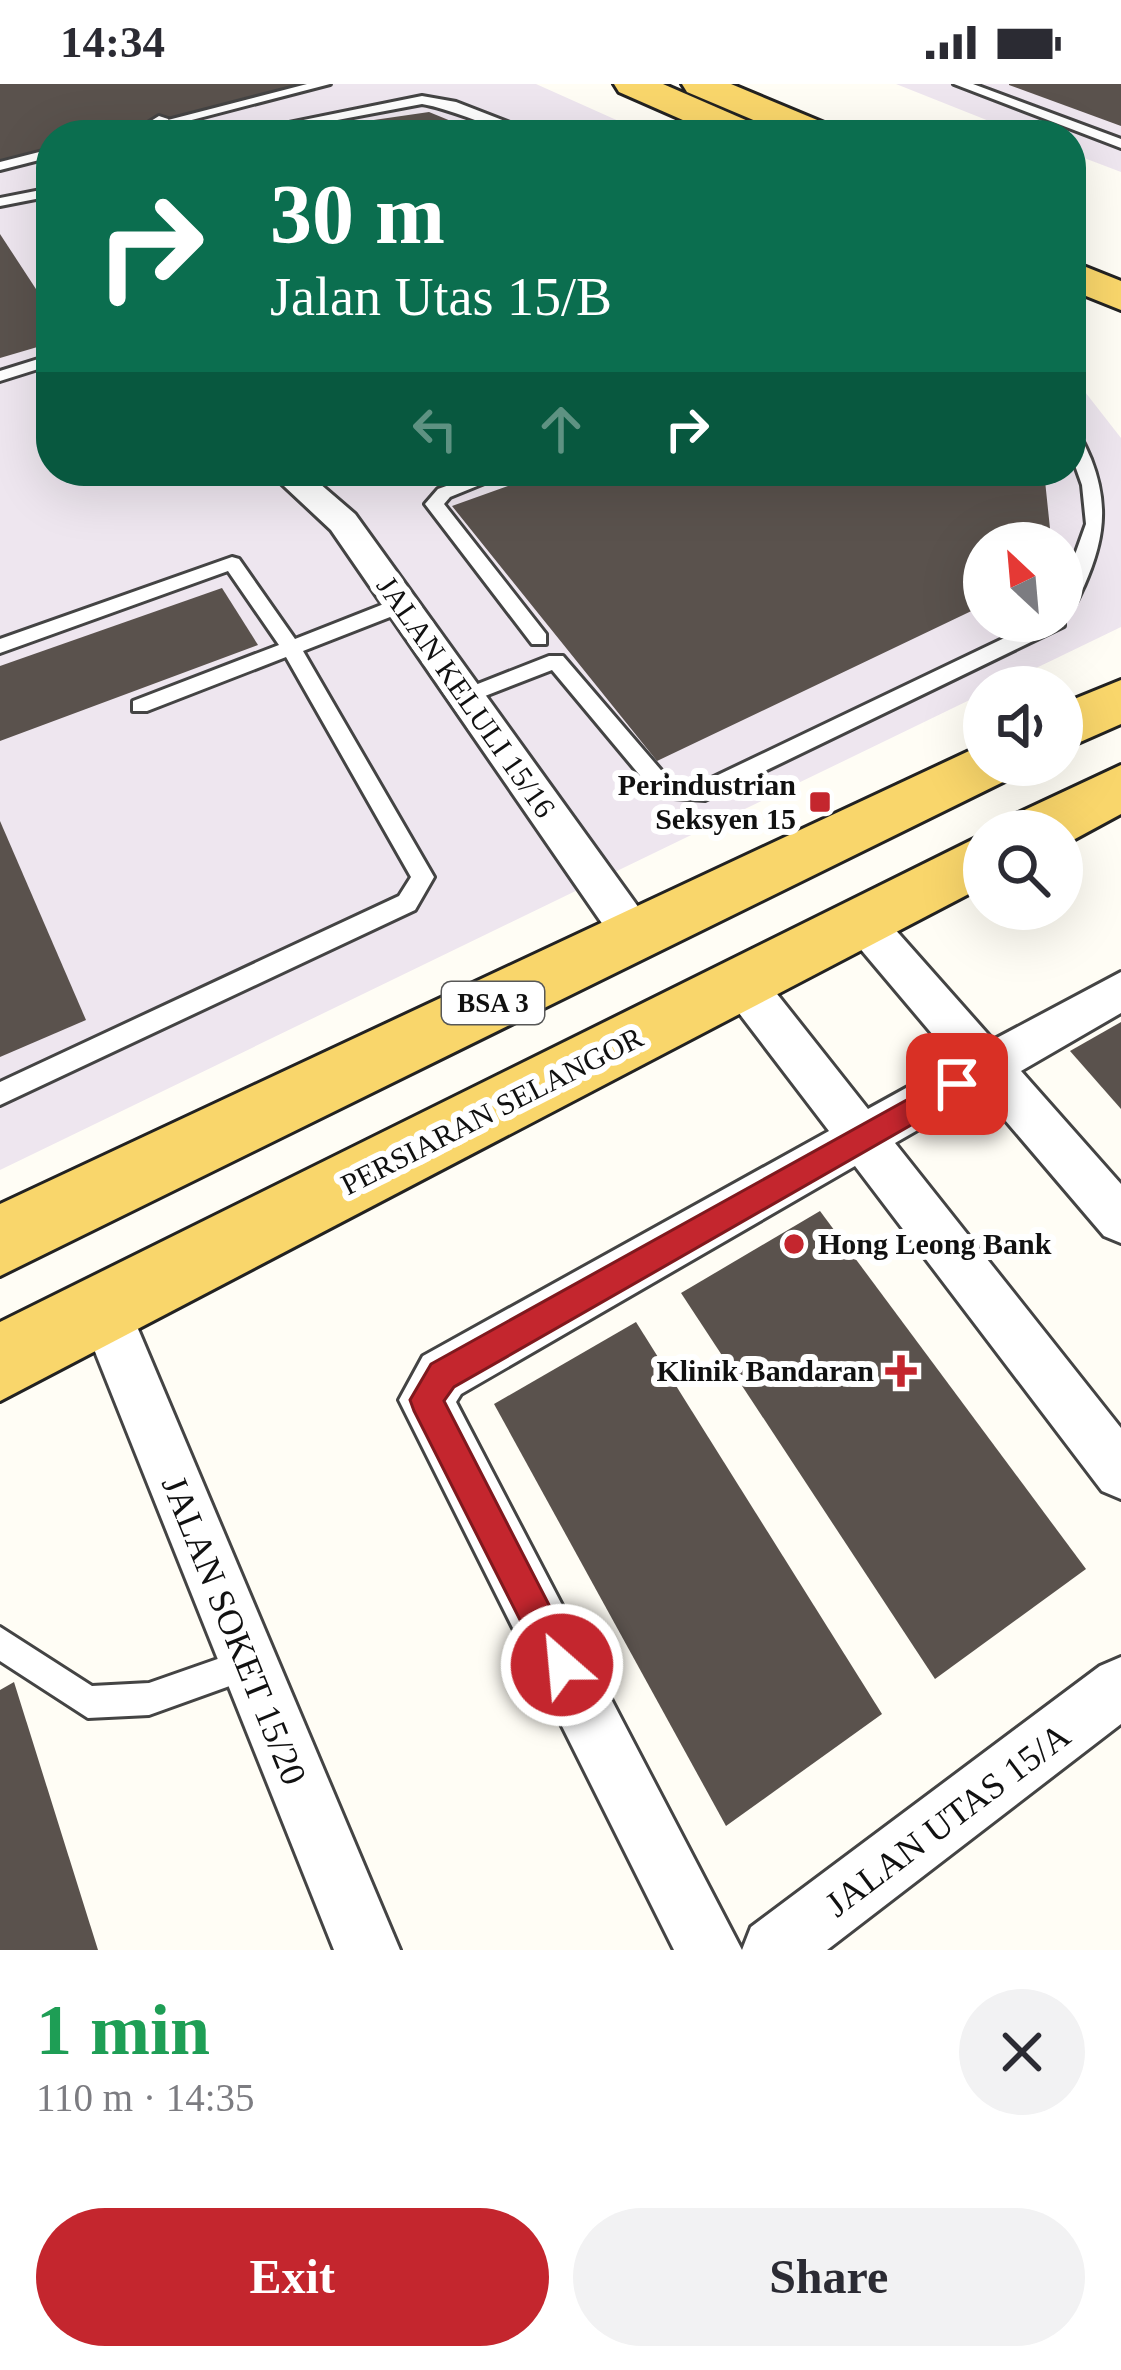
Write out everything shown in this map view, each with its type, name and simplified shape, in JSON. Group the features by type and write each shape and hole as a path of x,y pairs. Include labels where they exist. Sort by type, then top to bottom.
{"main road":[{"path":"632,84 715,120"},
{"path":"700,84 785,120"},
{"path":"1086,246 1121,261"},
{"path":"1086,281 1121,297"},
{"path":"1083,719 1121,700"},
{"name":"BSA 3","path":"0,1241 963,776"},
{"path":"1078,810 1121,788"},
{"name":"PERSIARAN SELANGOR","path":"0,1363 963,869"}],"street":[{"name":"JALAN KELULI 15/16","path":"303,486 343,522 634,935"},
{"path":"862,921 1121,1220"},
{"path":"742,983 1121,1472"},
{"path":"709,1950 426,1400 442,1376 1121,991"},
{"name":"JALAN SOKET 15/20","path":"104,1310 367,1950"},
{"name":"JALAN UTAS 15/A","path":"774,1950 1121,1687"}],"lane":[{"path":"193,120 323,84"},
{"path":"962,84 1057,120"},
{"path":"316,120 422,100 492,120"},
{"path":"1086,131 1121,144"},
{"path":"0,166 36,156"},
{"path":"0,202 36,195"},
{"path":"0,376 36,365"},
{"path":"1083,567 1097,538 1086,466"},
{"path":"463,486 444,493 434,504 538,639"},
{"path":"0,646 232,562 291,648 423,877 406,903 0,1094"},
{"path":"140,706 401,605"},
{"path":"467,696 556,661 666,791 697,794 1013,642"},
{"path":"1,1644 88,1702 149,1699 250,1664"}],"shaded area":[{"path":"0,84 536,84 616,120 36,120 36,486 1086,486 1086,393 1121,438 1121,627 1040,666 963,666 963,703 0,1170"},
{"path":"896,84 1121,84 1121,172 1086,159 1086,120 986,120"}],"building":[{"path":"0,84 304,84 166,120 36,120 36,152 0,161"},
{"path":"1009,84 1121,84 1121,126 1009,85"},
{"path":"429,112 448,120 374,120"},
{"path":"0,234 36,289 36,347 0,358"},
{"path":"508,486 1046,486 1049,522 963,522 963,615 657,761 452,506"},
{"path":"222,588 258,645 0,741 0,666"},
{"path":"0,821 86,1020 0,1057"},
{"path":"1121,1022 1121,1109 1070,1051"},
{"path":"820,1211 1086,1569 935,1679 681,1293"},
{"path":"636,1322 882,1714 726,1826 494,1404"},
{"path":"14,1682 98,1950 0,1950 0,1690"}],"place":[{"name":"Perindustrian Seksyen 15","path":"820,802"},
{"name":"Hong Leong Bank","path":"794,1244"},
{"name":"Klinik Bandaran","path":"901,1371"}],"route":[{"path":"562,1665 426,1400 442,1376 957,1084"}]}
